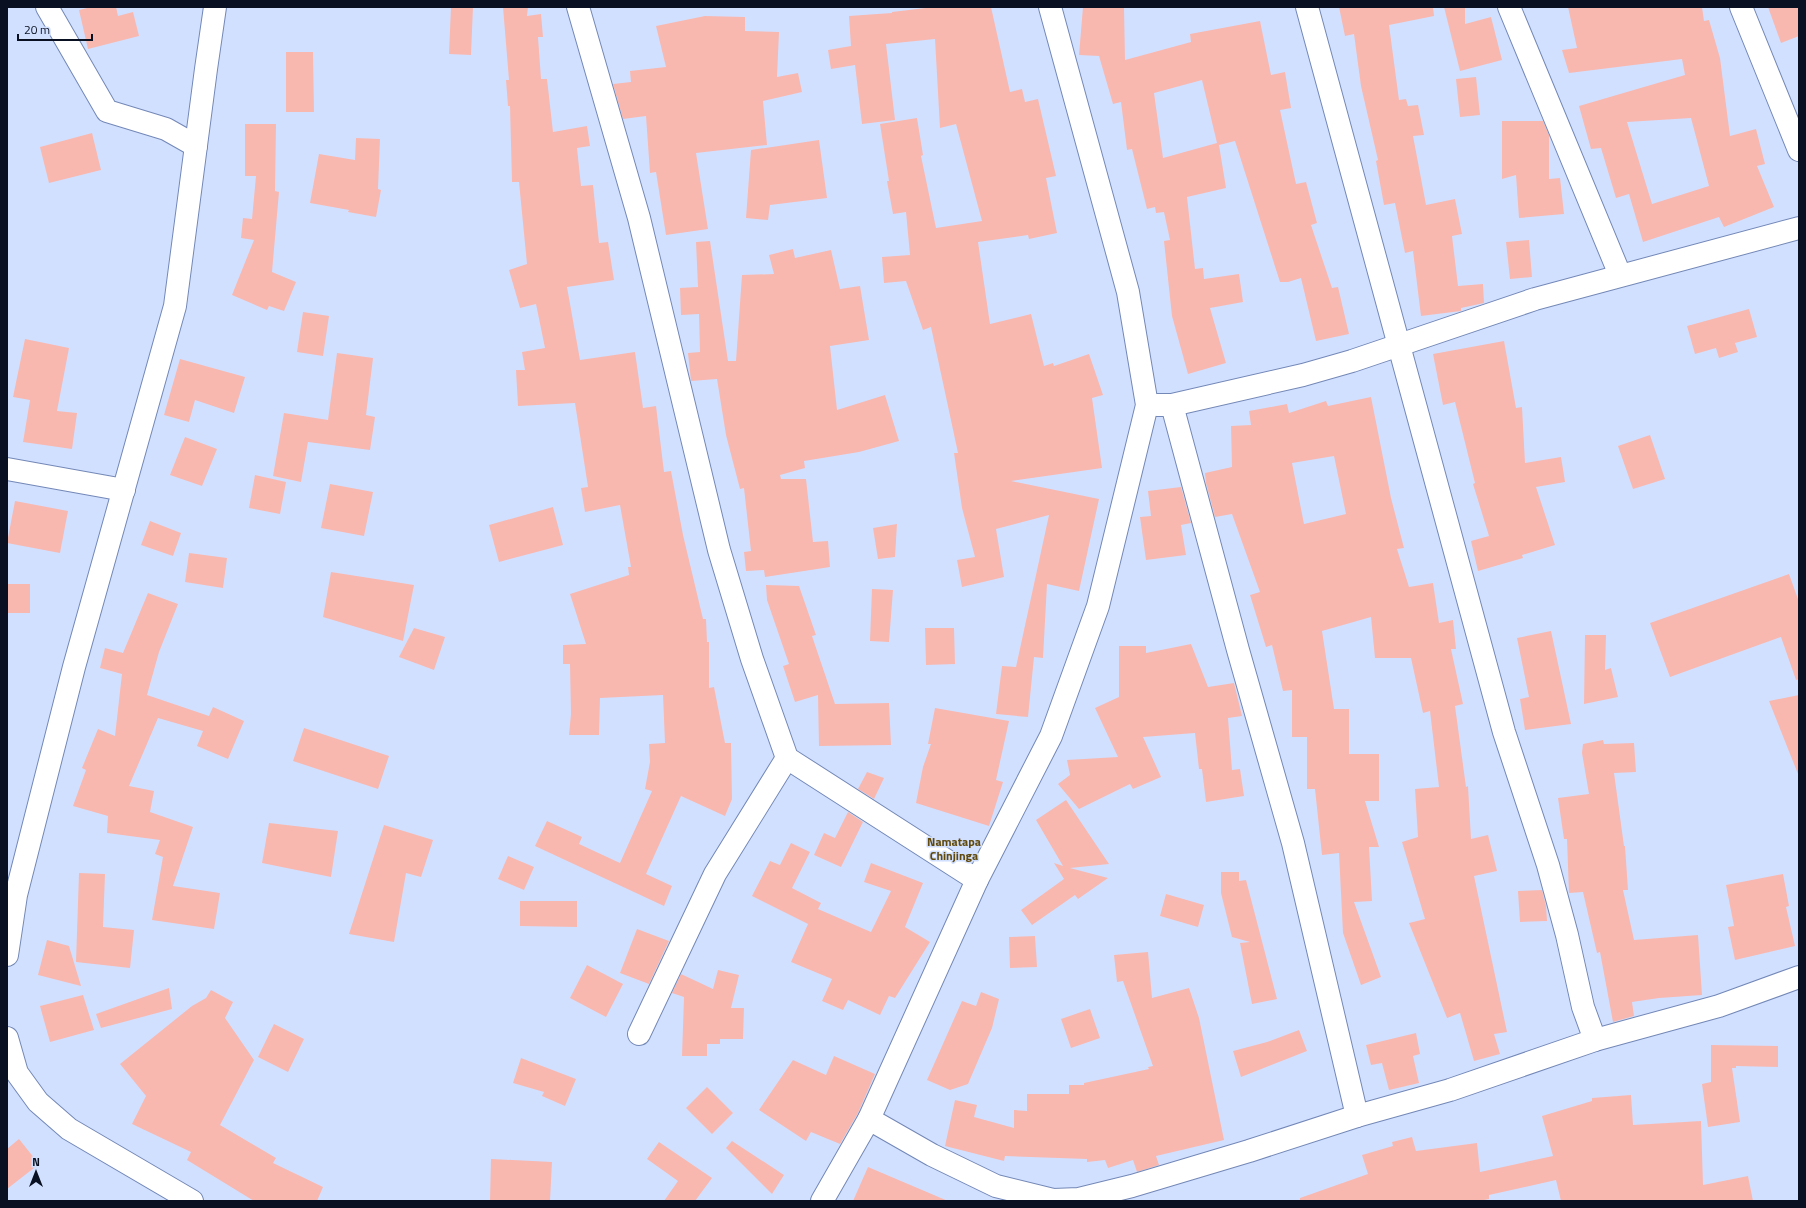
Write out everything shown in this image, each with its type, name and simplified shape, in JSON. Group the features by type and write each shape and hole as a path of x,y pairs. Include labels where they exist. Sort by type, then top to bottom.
{"street":[{"path":"47,7 107,110 166,129 196,146"},
{"path":"7,955 11,895 175,306 215,7"},
{"path":"578,7 639,218 719,550 752,659 787,758 977,880"},
{"path":"822,1201 869,1119 977,880 1052,736 1098,606 1146,405 1128,292 1050,7"},
{"path":"1307,7 1504,732 1546,858 1557,897 1583,1007 1595,1040"},
{"path":"1509,7 1620,275"},
{"path":"1740,7 1799,150"},
{"path":"1146,405 1172,404 1303,375 1399,345 1535,299 1799,228"},
{"path":"1172,404 1238,650 1293,844 1357,1116"},
{"path":"7,469 124,490"},
{"path":"639,1034 715,874 787,758"},
{"path":"869,1119 932,1155 996,1186 1053,1200 1079,1199 1132,1186 1249,1151 1357,1116 1450,1090 1595,1040 1719,1006 1799,977"},
{"path":"7,1038 17,1073 38,1102 69,1128 192,1201"}],"building":[{"path":"91,7 116,7 118,16 133,12 139,36 88,49 79,10"},
{"path":"451,7 473,7 471,55 449,54"},
{"path":"503,7 528,7 527,16 541,14 543,37 538,37 541,79 547,79 553,132 587,126 590,146 577,148 581,186 593,185 599,243 608,242 614,280 567,287 580,360 635,352 643,408 656,406 664,472 671,471 683,535 703,619 706,619 707,642 709,642 709,688 714,687 725,743 731,743 732,799 725,816 681,796 646,874 672,886 664,906 535,846 547,821 582,837 579,844 620,863 652,791 645,789 650,762 649,744 665,743 663,695 600,698 599,735 569,735 571,714 570,664 563,664 563,645 586,644 570,594 629,575 628,567 631,567 620,505 585,512 581,488 588,487 575,403 518,406 516,370 525,370 522,352 545,348 536,304 520,308 509,270 527,264 519,182 512,182 510,106 508,106 506,80 509,80"},
{"path":"934,7 991,7 1010,92 1022,89 1025,102 1038,99 1056,176 1046,178 1057,233 1029,239 1028,235 978,242 990,324 1031,314 1044,366 1053,363 1054,366 1089,354 1103,395 1092,398 1102,468 1011,481 1099,499 1079,591 1047,584 1043,658 1034,657 1028,717 996,714 1002,666 1016,667 1049,515 996,529 1004,577 962,587 957,560 975,557 962,508 954,453 958,453 931,327 923,330 906,281 884,283 882,257 910,255 906,212 893,214 887,181 889,181 880,124 917,118 923,155 921,156 936,228 982,221 956,124 940,128 935,39 886,44 895,120 862,124 855,65 831,69 828,50 851,46 849,16 892,13"},
{"path":"1083,7 1124,7 1125,60 1191,42 1190,34 1260,21 1271,75 1285,72 1291,108 1280,110 1296,184 1306,182 1317,223 1311,225 1332,288 1338,287 1349,334 1316,341 1301,278 1288,282 1280,282 1235,141 1219,145 1226,188 1187,197 1195,269 1203,268 1204,279 1239,274 1243,302 1210,308 1226,363 1188,374 1172,316 1164,241 1170,240 1164,212 1156,213 1155,207 1147,209 1132,149 1127,150 1121,102 1113,104 1099,56 1079,55","holes":["1202,80 1217,143 1163,158 1154,93"]},
{"path":"1339,7 1433,7 1434,16 1389,25 1399,100 1406,99 1408,106 1418,105 1424,135 1413,136 1426,205 1455,199 1462,234 1452,236 1458,286 1483,284 1484,303 1461,308 1461,311 1421,316 1413,251 1405,253 1395,203 1384,205 1376,161 1378,160 1361,86 1354,34 1345,36"},
{"path":"1444,7 1465,7 1465,24 1491,17 1502,60 1460,71"},
{"path":"1568,7 1702,7 1704,21 1709,20 1720,58 1730,136 1756,129 1765,164 1757,166 1774,207 1724,227 1719,217 1643,242 1629,194 1616,198 1601,148 1591,149 1579,106 1685,75 1682,59 1569,73 1562,50 1577,48","holes":["1691,118 1709,186 1652,204 1627,122"]},
{"path":"1768,7 1799,7 1799,36 1781,43"},
{"path":"705,16 745,17 745,31 779,32 777,77 798,73 802,92 763,101 767,145 696,153 708,229 666,235 656,172 650,173 646,116 623,119 613,84 631,82 630,71 666,67 656,26"},
{"path":"286,52 313,52 314,112 286,112"},
{"path":"1476,77 1480,115 1460,117 1456,79"},
{"path":"1502,121 1543,121 1549,135 1549,179 1560,178 1564,214 1519,218 1516,175 1502,179"},
{"path":"245,124 276,124 275,191 279,192 272,272 296,282 284,311 269,306 267,310 232,295 254,240 241,238 243,218 252,219 256,176 245,176"},
{"path":"92,133 101,170 49,183 40,147"},
{"path":"356,138 380,139 378,189 381,190 376,217 348,212 349,210 310,203 319,154 355,160"},
{"path":"819,140 827,198 770,205 768,220 746,218 751,150"},
{"path":"1529,240 1532,277 1510,279 1506,242"},
{"path":"710,241 728,361 736,361 742,275 774,274 769,255 793,249 795,258 831,250 840,289 860,286 869,340 830,346 837,410 885,395 899,441 859,452 804,461 805,468 780,475 781,479 806,479 813,542 828,541 830,567 765,577 764,570 746,571 744,552 751,551 744,488 740,489 726,435 717,379 691,381 688,353 700,352 699,314 681,315 680,288 698,287 696,242"},
{"path":"1749,309 1757,337 1735,343 1738,352 1719,358 1716,348 1695,354 1687,326"},
{"path":"303,312 329,316 323,356 297,352"},
{"path":"25,339 69,348 57,411 77,413 72,449 23,442 30,400 13,397"},
{"path":"1504,341 1516,408 1522,407 1525,463 1561,457 1565,482 1536,487 1555,545 1522,555 1523,558 1478,571 1471,541 1489,536 1473,484 1475,483 1455,402 1443,405 1433,354"},
{"path":"337,353 373,358 366,415 375,417 370,450 308,442 301,482 273,476 284,413 328,420"},
{"path":"180,359 245,377 234,413 195,400 189,422 164,415"},
{"path":"1371,397 1391,498 1404,548 1397,549 1409,587 1433,583 1439,623 1453,620 1456,649 1451,649 1463,704 1455,706 1466,787 1468,786 1471,839 1488,835 1497,871 1474,876 1507,1032 1494,1034 1500,1054 1474,1061 1460,1013 1447,1018 1409,923 1425,919 1402,842 1418,837 1415,789 1439,787 1430,711 1423,713 1411,658 1375,658 1371,617 1322,631 1334,709 1349,709 1349,754 1379,754 1379,801 1365,801 1379,847 1369,847 1372,901 1354,902 1381,977 1361,985 1343,933 1339,853 1322,855 1315,789 1307,789 1307,737 1292,737 1292,690 1283,691 1272,645 1266,647 1250,595 1260,592 1232,514 1215,517 1206,483 1205,473 1232,467 1231,426 1251,425 1249,411 1287,404 1289,413 1326,401 1328,406","holes":["1334,456 1346,514 1304,524 1292,463"]},
{"path":"1650,435 1665,479 1633,489 1618,446"},
{"path":"185,437 217,449 202,486 170,475"},
{"path":"255,475 286,482 280,514 249,508"},
{"path":"330,484 373,492 364,536 321,528"},
{"path":"1181,487 1191,523 1181,525 1186,555 1146,560 1140,517 1151,516 1148,491"},
{"path":"15,501 68,511 60,553 7,543"},
{"path":"553,507 563,545 499,562 489,525"},
{"path":"150,521 181,533 173,556 141,545"},
{"path":"897,524 895,557 878,559 873,528"},
{"path":"189,553 227,558 223,588 185,582"},
{"path":"331,572 414,585 403,641 323,617"},
{"path":"1789,574 1799,602 1799,679 1796,680 1781,637 1670,677 1650,623"},
{"path":"7,584 30,584 30,613 7,613"},
{"path":"766,585 799,586 816,635 812,636 835,704 889,703 891,745 819,746 818,695 795,702 783,666 789,664 767,600"},
{"path":"872,589 893,590 889,642 870,641"},
{"path":"148,593 178,604 159,652 147,695 209,716 213,707 244,721 228,759 197,746 203,731 158,718 129,786 154,791 150,812 193,827 173,886 220,893 214,929 152,920 163,857 155,854 160,840 107,833 108,816 73,806 86,770 82,768 98,729 115,736 122,674 100,668 105,648 123,653"},
{"path":"414,628 445,637 434,670 399,657"},
{"path":"925,628 954,628 955,664 926,665"},
{"path":"1551,631 1571,724 1525,730 1520,699 1529,697 1517,638"},
{"path":"1585,635 1606,635 1605,670 1611,668 1618,697 1584,704"},
{"path":"1191,644 1208,687 1234,683 1242,716 1228,718 1232,770 1240,769 1244,796 1206,802 1202,769 1199,769 1195,733 1143,737 1161,777 1133,789 1130,784 1079,809 1058,784 1070,775 1067,760 1118,757 1095,708 1119,697 1119,646 1146,646 1146,653"},
{"path":"1799,695 1799,774 1798,774 1769,701"},
{"path":"935,708 1009,721 996,780 1003,782 989,826 916,803 923,767 931,744 928,744"},
{"path":"304,728 389,756 378,789 293,761"},
{"path":"1603,740 1604,744 1634,743 1636,772 1614,773 1625,846 1628,890 1623,890 1634,940 1698,935 1702,995 1659,998 1632,1002 1634,1016 1613,1022 1600,952 1597,953 1583,892 1569,893 1567,839 1564,839 1558,798 1589,794 1582,753 1583,744"},
{"path":"867,772 884,778 874,799 858,789"},
{"path":"1066,800 1109,864 1070,868 1108,878 1078,899 1075,895 1032,925 1021,910 1064,879 1054,863 1063,866 1036,820"},
{"path":"848,812 863,822 841,867 814,855 824,833 835,838"},
{"path":"269,823 338,831 331,877 262,863"},
{"path":"384,825 433,840 421,877 406,873 394,942 349,934"},
{"path":"791,843 810,852 792,888 821,903 818,909 871,932 891,891 864,882 871,863 923,883 905,927 930,942 895,998 889,996 880,1015 848,1000 843,1010 822,1001 832,979 791,962 808,924 752,896 770,861 780,865"},
{"path":"508,856 534,867 524,890 498,879"},
{"path":"1221,872 1239,872 1239,881 1246,880 1277,999 1252,1004 1240,943 1250,942 1232,937 1221,893"},
{"path":"79,873 105,874 103,927 134,930 130,968 76,962"},
{"path":"1783,874 1789,906 1786,907 1795,946 1735,960 1728,927 1734,926 1726,885"},
{"path":"1542,890 1546,906 1547,921 1520,922 1518,891"},
{"path":"1166,894 1204,905 1198,927 1160,916"},
{"path":"520,901 577,901 577,927 520,926"},
{"path":"637,929 669,941 649,984 620,973"},
{"path":"1035,936 1037,967 1010,968 1009,937"},
{"path":"47,940 69,946 81,986 38,975"},
{"path":"1148,952 1152,998 1189,988 1199,1018 1224,1140 1156,1156 1159,1165 1137,1172 1133,1160 1108,1168 1105,1160 1087,1162 1087,1159 1005,1156 1004,1161 945,1146 955,1100 977,1105 974,1117 1014,1128 1014,1110 1027,1111 1027,1094 1069,1094 1069,1085 1084,1085 1084,1083 1149,1069 1148,1067 1153,1066 1123,981 1117,982 1114,955"},
{"path":"587,965 623,984 606,1017 570,998"},
{"path":"718,970 739,975 731,1008 744,1008 743,1039 720,1039 720,1044 707,1044 707,1056 682,1056 684,997 672,993 681,974 713,989"},
{"path":"169,988 172,1009 101,1028 96,1014"},
{"path":"211,990 233,1002 225,1018 254,1060 220,1125 276,1158 273,1163 323,1187 317,1201 254,1201 187,1160 191,1152 132,1124 146,1096 120,1064 192,1006 206,998"},
{"path":"981,992 999,999 992,1028 968,1084 950,1090 927,1080 962,1001 976,1006"},
{"path":"83,995 94,1030 50,1042 40,1006"},
{"path":"1090,1009 1100,1038 1071,1048 1061,1019"},
{"path":"274,1024 304,1039 288,1072 258,1057"},
{"path":"1299,1030 1307,1051 1241,1077 1233,1051 1267,1042"},
{"path":"1416,1033 1420,1054 1413,1056 1419,1083 1389,1090 1382,1063 1371,1065 1366,1045"},
{"path":"1711,1045 1778,1046 1778,1067 1736,1066 1736,1068 1732,1068 1740,1122 1708,1127 1702,1084 1711,1082"},
{"path":"834,1056 875,1074 858,1113 840,1144 811,1132 806,1141 759,1110 793,1060 826,1075"},
{"path":"521,1058 576,1079 565,1106 542,1096 544,1092 513,1083"},
{"path":"707,1087 733,1113 712,1134 686,1108"},
{"path":"1631,1095 1633,1125 1701,1121 1703,1185 1748,1176 1753,1201 1561,1201 1556,1180 1489,1195 1489,1199 1479,1201 1300,1201 1300,1198 1368,1174 1362,1155 1393,1146 1392,1142 1412,1137 1416,1151 1477,1143 1480,1172 1553,1156 1542,1116 1592,1101 1592,1098"},
{"path":"19,1139 39,1164 7,1189 7,1149"},
{"path":"732,1141 784,1175 772,1194 726,1148"},
{"path":"659,1142 712,1178 695,1201 664,1201 678,1181 647,1159"},
{"path":"491,1159 552,1162 550,1201 490,1201"},
{"path":"868,1167 948,1201 853,1201"}],"district":[{"name":"Namatapa Chinjinga","path":"954,849"}]}
